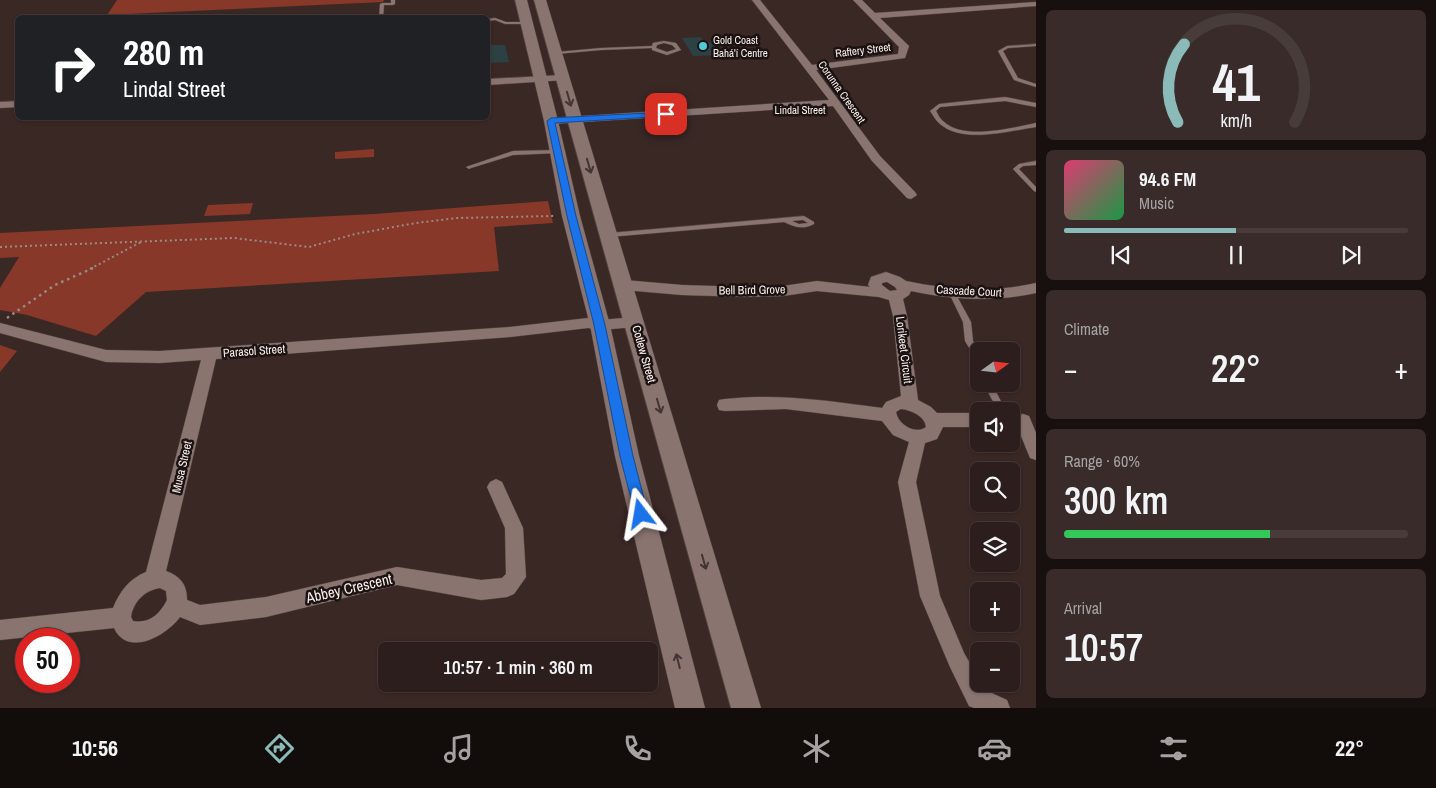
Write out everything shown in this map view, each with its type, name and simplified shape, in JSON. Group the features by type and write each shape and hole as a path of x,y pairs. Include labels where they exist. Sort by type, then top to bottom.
{"main road":[{"path":"521,0 551,121 571,216 600,325 627,456 690,708"},
{"name":"Cotlew Street","path":"540,0 746,708"}],"street":[{"name":"Corunna Crescent","path":"756,0 839,106 856,134 888,174 911,195"},
{"name":"Raftery Street","path":"810,68 902,56 904,46 857,0"},
{"path":"874,16 1036,4"},
{"path":"490,82 564,78"},
{"path":"0,105 15,104"},
{"name":"Lindal Street","path":"551,121 839,106"},
{"name":"Cascade Court","path":"880,292 874,285 874,282 880,278 894,280 898,291 951,291 988,295 1020,292 1036,288"},
{"name":"Bell Bird Grove","path":"624,285 682,290 746,292 783,291 818,286 853,291 880,292"},
{"name":"Lorikeet Circuit","path":"898,291 910,403"},
{"name":"Parasol Street","path":"0,328 106,356 160,357 510,332 544,335 589,332 600,325 635,322"},
{"name":"Musa Street","path":"154,580 210,354"},
{"path":"725,405 753,401 888,415"},
{"path":"899,402 910,403 925,410 933,420 935,427 928,436 918,438 901,432 890,421 888,415 889,409 893,404 899,402"},
{"path":"933,420 970,420"},
{"path":"1023,421 1036,453"},
{"path":"918,438 907,482 930,596 957,660 977,698 999,708"},
{"name":"Abbey Crescent","path":"176,605 200,615 266,607 397,576 481,590 507,587 516,577 514,528 496,487"},
{"path":"162,579 174,585 178,596 176,605 170,616 153,630 137,632 129,630 123,624 121,617 122,608 127,598 144,583 154,580 162,579"},
{"path":"0,630 121,617"}],"lane":[{"path":"381,15 382,4 393,4 393,0"},
{"path":"490,21 505,24 526,23"},
{"path":"556,54 601,48 653,47 655,44 664,42 674,44 679,48 676,52 667,54 656,51 653,47"},
{"path":"1036,44 1007,47 1000,51 1016,79 1036,86"},
{"path":"1036,105 1005,99 939,106 933,111 947,127 962,133 1036,125"},
{"path":"469,167 513,153 558,152"},
{"path":"1036,163 1021,165 1016,169 1036,190"},
{"path":"609,235 688,227 786,221"},
{"path":"951,291 967,322 970,343"}],"path":[{"path":"0,247 234,238 304,247 332,242 355,234 416,223 457,218 554,216"},
{"path":"0,323 55,285 104,263 141,242"}],"shaded area":[{"path":"117,0 384,0 383,2 107,15"},
{"path":"374,149 374,157 335,159 335,152"},
{"path":"548,201 553,223 494,227 499,271 146,292 96,336 27,315 0,310 0,288 19,257 0,258 0,233 374,214"},
{"path":"253,203 250,214 204,216 208,205"},
{"path":"0,345 17,351 0,372"}],"building":[{"name":"Gold Coast Bahá'í Centre","path":"701,37 704,43 714,42 722,55 693,56 682,38"},
{"path":"490,45 505,45 509,62 490,63"}],"place":[{"name":"Gold Coast Bahá'í Centre","path":"703,46"}],"route":[{"path":"641,514 600,325 571,216 551,121 666,114"}]}
